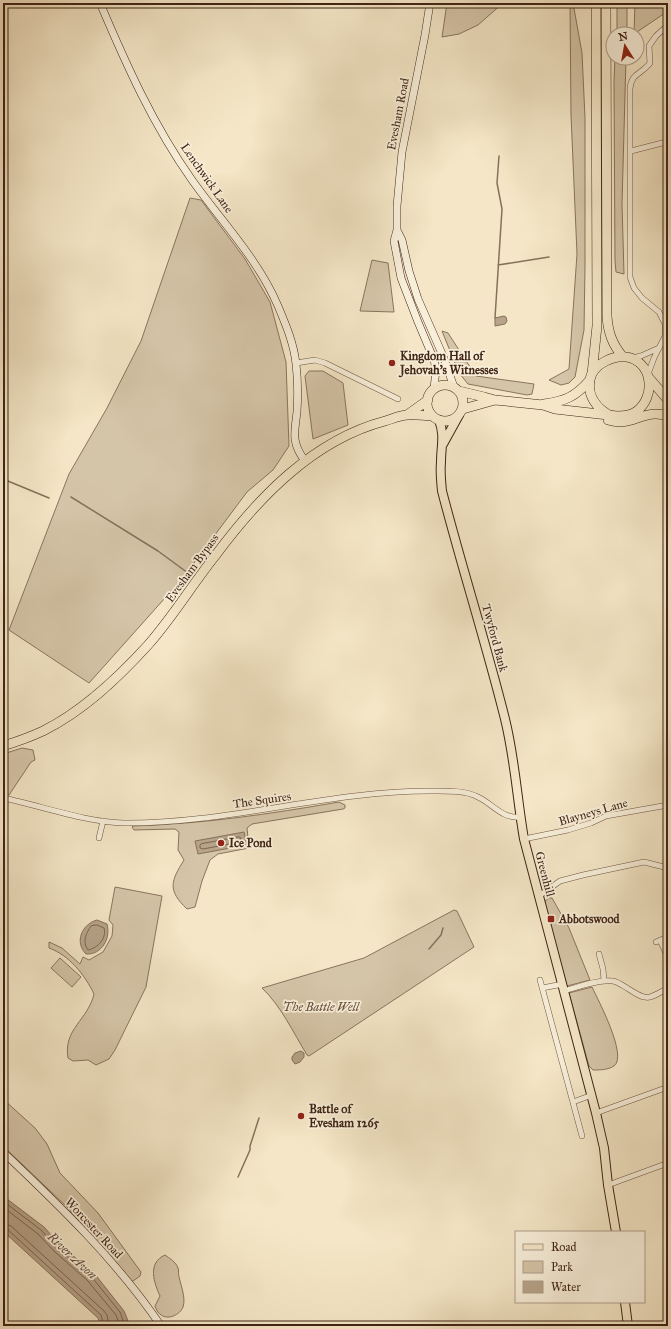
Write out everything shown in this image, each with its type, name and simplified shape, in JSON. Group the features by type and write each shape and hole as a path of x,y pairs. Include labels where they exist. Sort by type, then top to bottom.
{"highway":[{"path":"596,3 597,326 590,378 592,398 596,405 609,415"},
{"path":"606,3 608,330 617,350 638,362 668,400"},
{"path":"543,405 573,397 579,392 599,365 606,360 627,357"},
{"path":"637,411 645,402 648,395 650,388 648,376"},
{"path":"495,400 461,412 451,420 436,418 428,406 430,394 434,389 445,386 495,400 543,405 555,409 591,414 623,416 637,411 653,409 668,411"},
{"path":"456,389 463,400 461,412"},
{"name":"Evesham Bypass","path":"3,746 43,731 93,699 121,674 148,644 236,529 264,497 287,475 320,450 338,439 356,430 407,415 428,400"},
{"path":"591,414 619,423 646,414 668,416"},
{"name":"Evesham Bypass","path":"407,415 436,418"}],"main road":[{"name":"Lenchwick Lane","path":"100,3 119,48 154,121 191,179 252,258 269,287 292,342 296,363 298,396 294,437 299,452 305,461"},
{"name":"Evesham Road","path":"430,3 402,152 397,206 397,230 394,241 400,272 408,297 434,360 436,374 434,389"},
{"name":"Evesham Road","path":"397,230 402,240 409,271 418,299 456,389"},
{"name":"Twyford Bank","path":"443,445 461,412"},
{"name":"Twyford Bank","path":"436,418 442,431 442,491 505,720 517,786 524,839"},
{"name":"Greenhill","path":"524,839 592,1095 604,1148 608,1185 616,1231"},
{"name":"Worcester Road","path":"3,1152 64,1211 103,1253 134,1290 161,1326"},
{"path":"625,1303 628,1326"}],"street":[{"path":"648,376 665,336 665,324 660,312 642,298 634,288 630,277 630,84 635,76 645,69 650,63 649,46 656,36 668,25"},
{"path":"631,152 666,142"},
{"path":"627,357 641,356 659,348"},
{"path":"296,363 315,360 325,363 398,399"},
{"name":"The Squires","path":"4,799 103,821 148,822 183,820 356,796 393,792 430,791 463,793 477,796 510,818 520,817"},
{"path":"3,805 4,799"},
{"name":"Blayneys Lane","path":"524,839 568,830 591,823 606,816 668,805"},
{"path":"99,838 103,821"},
{"path":"539,896 560,881 582,875 644,862 668,868"},
{"path":"660,940 668,958"},
{"path":"599,954 604,980"},
{"path":"540,980 582,1136"},
{"path":"542,988 564,988 604,980 614,981 640,997 645,998 668,988"},
{"path":"596,1113 668,1087"},
{"path":"573,1102 592,1095"},
{"path":"608,1185 668,1163"}],"green space":[{"path":"447,3 503,3 478,25 459,34 442,37"},
{"path":"570,3 573,3 582,53 585,118 584,330 575,377 569,383 561,385 549,380 569,369 577,254 571,115"},
{"path":"617,3 627,3 627,26 617,26"},
{"path":"635,3 668,3 668,11 645,27 634,26"},
{"path":"615,66 626,66 622,204 624,274 616,272 615,261"},
{"path":"190,198 201,200 245,259 270,302 286,362 289,446 273,470 247,492 182,579 89,683 9,630 69,474 107,408 141,341"},
{"path":"372,260 388,263 394,312 360,311"},
{"path":"442,331 448,333 476,376 534,384 532,394 527,395 468,384 459,373"},
{"path":"309,371 323,371 343,383 348,425 313,439 305,376"},
{"path":"22,748 33,750 35,760 31,762 9,795 3,794 3,754"},
{"path":"339,802 345,805 345,808 252,824 247,828 249,848 218,854 210,860 202,881 195,907 187,909 176,896 173,885 176,874 184,860 178,850 179,832 175,829 134,830 132,827 236,818"},
{"path":"115,887 162,896 146,987 115,1050 109,1059 96,1065 88,1060 73,1061 68,1058 67,1048 69,1039 72,1032 87,1011 94,994 76,966 63,955 49,948 49,942 62,948 80,964 83,957 89,960 103,952 112,936 113,925 109,920"},
{"path":"552,898 569,928 590,980 567,986 545,906 545,901"},
{"name":"The Battle Well","path":"454,910 457,911 474,947 309,1056 281,1011 262,988 364,958"},
{"path":"60,958 81,977 72,987 51,968"},
{"path":"592,987 615,1040 617,1051 617,1060 614,1066 604,1070 593,1070 589,1066 569,993"},
{"path":"3,1099 35,1128 47,1144 60,1173 98,1213 141,1272 140,1276 130,1283 67,1207 3,1146"},
{"path":"165,1255 174,1262 178,1268 184,1300 181,1310 176,1315 170,1317 163,1316 157,1311 155,1306 160,1296 154,1279 154,1268 159,1259"}],"water":[{"path":"506,317 507,321 505,324 495,326 495,318"},
{"name":"Ice Pond","path":"244,832 247,845 198,854 195,841"},
{"path":"97,920 107,924 108,935 101,949 92,954 86,954 82,949 80,939 81,934 87,925"},
{"path":"301,1051 304,1053 304,1057 300,1062 295,1064 292,1057 295,1053"},
{"name":"River Avon","path":"3,1196 44,1227 61,1246 94,1273 124,1311 130,1326 101,1326 98,1318 3,1231"}],"waterway":[{"path":"495,318 502,209 497,183 499,156"},
{"path":"498,265 549,257"},
{"path":"3,479 49,498"},
{"path":"71,497 158,551 188,573"},
{"path":"429,949 441,935 443,928"},
{"path":"238,1177 250,1150 259,1118"}],"place":[{"name":"Kingdom Hall of Jehovah's Witnesses","path":"392,363"},
{"name":"Ice Pond","path":"221,843"},
{"name":"Abbotswood","path":"551,919"},
{"name":"Battle of Evesham 1265","path":"301,1116"}]}
